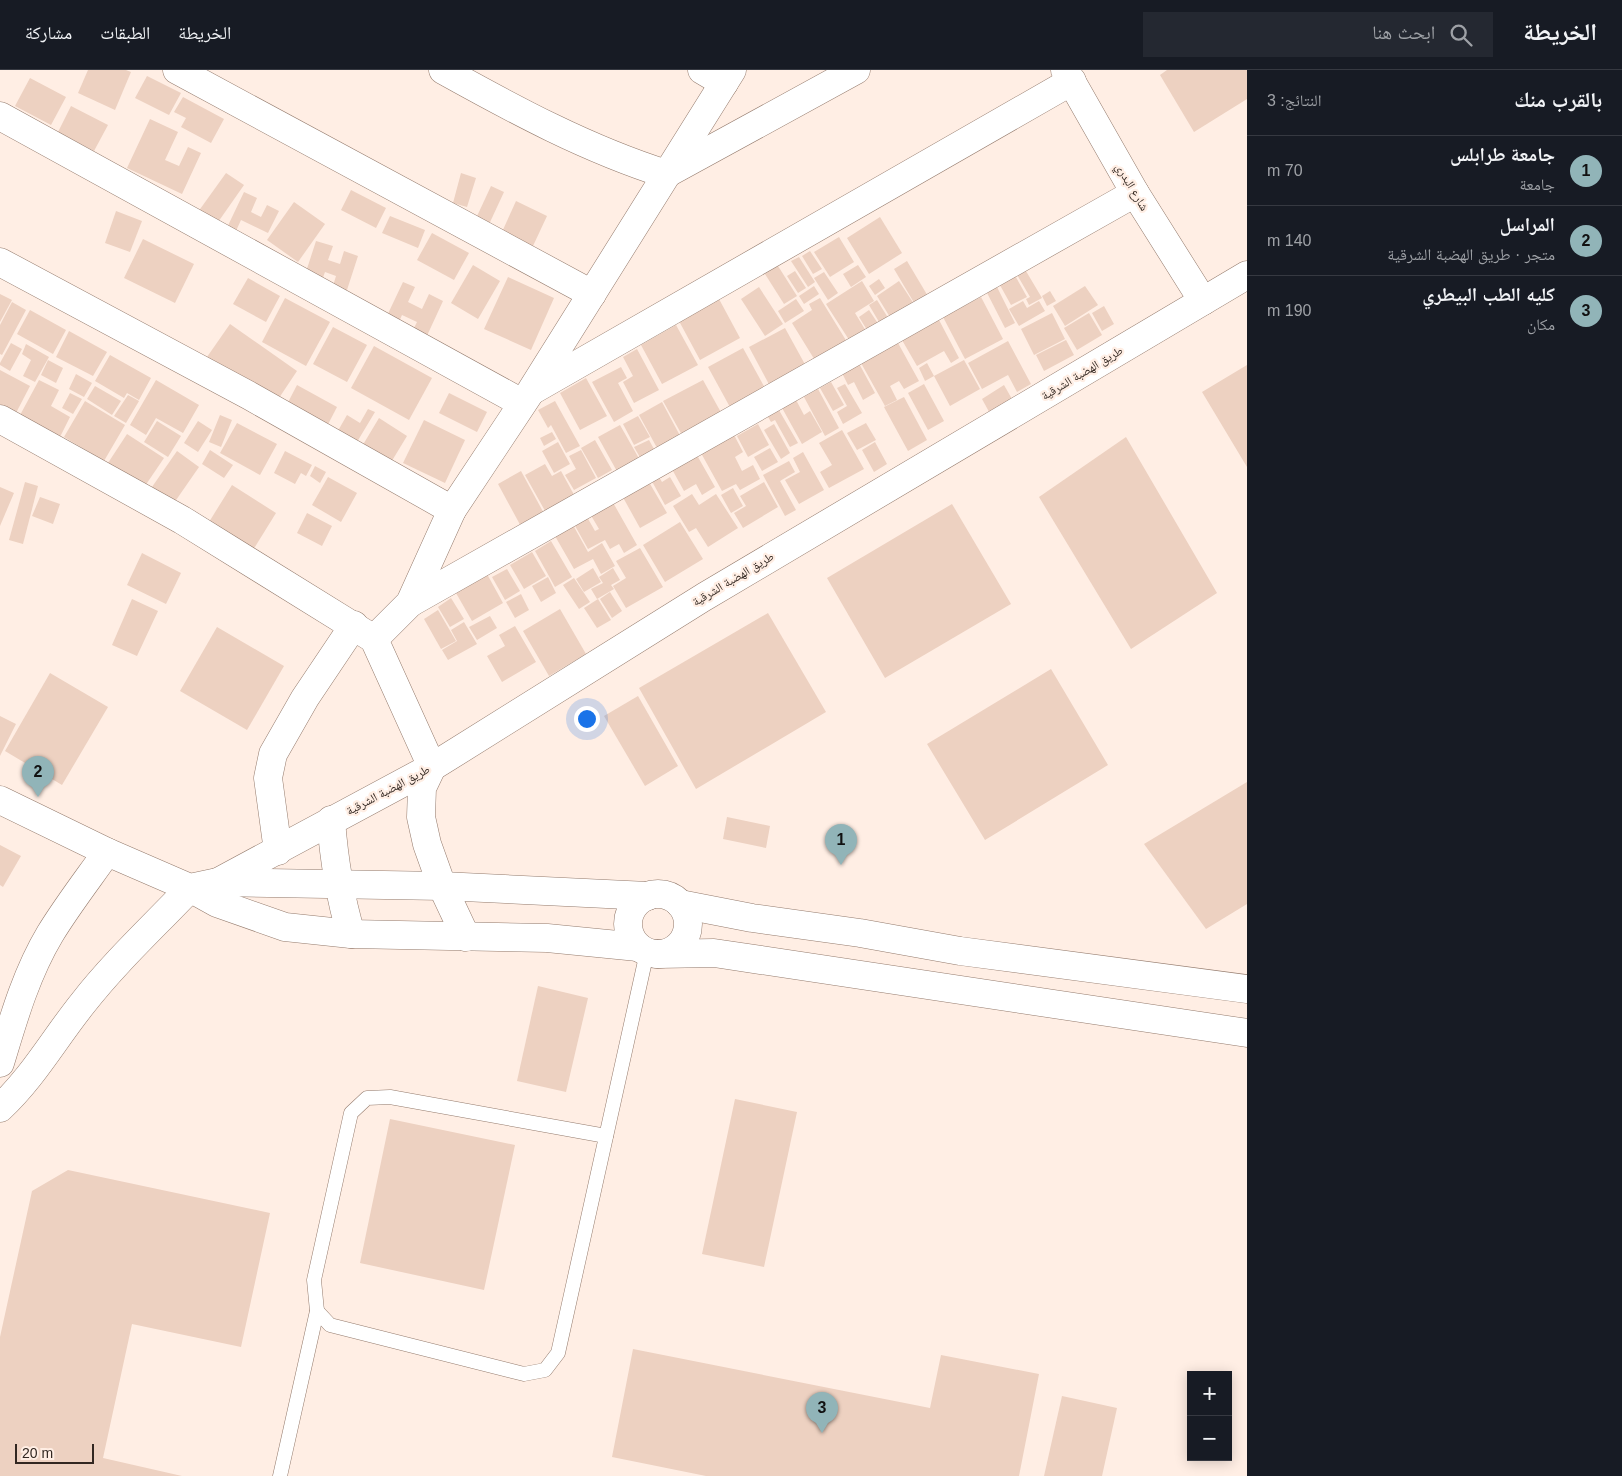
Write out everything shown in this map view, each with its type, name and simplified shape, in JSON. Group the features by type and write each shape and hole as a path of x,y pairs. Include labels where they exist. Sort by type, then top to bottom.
{"street":[{"path":"177,70 592,294"},
{"path":"443,70 526,116 627,162 666,174 856,70"},
{"path":"410,603 452,510 592,294 666,174 719,74"},
{"path":"526,397 1068,75"},
{"name":"شارع البدري","path":"1068,75 1135,192 1204,301"},
{"path":"0,116 526,397"},
{"path":"278,850 268,778 273,754 305,698 364,632 410,603 1135,192"},
{"path":"0,262 250,396 452,510"},
{"name":"طريق الهضبة الشرقية","path":"218,882 432,767 704,597 1247,275"},
{"path":"0,419 182,520 364,632 432,767 422,788 421,817 442,886 466,936"},
{"path":"0,800 107,852 190,888 217,903 285,927 351,934 548,938 647,951 666,952 676,948 682,941 688,922 686,912 674,898 657,894 640,899 629,914 629,932 633,940 647,951 714,953 1247,1033"},
{"path":"331,820 338,884 351,934"},
{"path":"0,1063 24,990 46,942 107,852"},
{"path":"0,1108 24,1085 82,1004 115,965 190,888 218,882 338,884 442,886 648,896"},
{"path":"680,904 752,918 860,933 960,950 1247,989"}],"lane":[{"path":"317,1311 330,1325 524,1374 545,1370 558,1353 647,951"},
{"path":"280,1476 317,1311 314,1280 350,1113 368,1098 390,1098 606,1136"}],"building":[{"path":"88,70 126,70 131,72 115,110 78,93"},
{"path":"1167,70 1247,70 1247,99 1194,132 1160,75"},
{"path":"147,76 181,93 169,115 135,98"},
{"path":"30,78 66,97 51,125 15,106"},
{"path":"183,97 224,119 211,143 181,127 186,118 174,112"},
{"path":"71,106 108,125 94,151 58,132"},
{"path":"150,119 178,132 165,160 179,166 188,147 201,153 182,194 127,168"},
{"path":"226,173 244,185 216,225 198,212"},
{"path":"461,173 476,178 467,207 453,203"},
{"path":"491,186 504,192 485,233 472,227"},
{"path":"351,190 386,208 376,228 341,210"},
{"path":"244,192 257,198 251,212 261,217 267,205 279,211 268,233 241,220 236,231 259,242 255,251 223,236"},
{"path":"516,201 547,216 533,246 502,232"},
{"path":"294,202 325,224 298,262 267,240"},
{"path":"116,211 142,221 130,252 105,243"},
{"path":"390,216 425,230 418,248 382,233"},
{"path":"880,217 902,253 869,274 847,238"},
{"path":"432,233 469,253 454,280 417,260"},
{"path":"839,237 854,262 830,277 814,252"},
{"path":"143,239 194,264 175,303 124,278"},
{"path":"316,241 333,246 328,260 340,264 344,251 358,256 346,293 332,289 336,276 325,272 321,283 304,278"},
{"path":"810,251 822,269 813,274 802,256"},
{"path":"799,257 815,282 808,287 791,261"},
{"path":"907,261 932,303 919,311 894,269"},
{"path":"1020,261 1042,298 1029,305 1026,299 1030,297 1012,266"},
{"path":"473,265 500,281 478,319 451,303"},
{"path":"858,265 866,277 851,287 843,274"},
{"path":"778,266 797,296 784,304 765,274"},
{"path":"1012,270 1027,297 1011,305 996,278"},
{"path":"795,271 806,288 798,293 787,276"},
{"path":"824,272 838,293 828,300 814,278"},
{"path":"508,277 554,298 531,350 484,329"},
{"path":"248,278 280,296 266,322 233,304"},
{"path":"879,279 885,288 875,295 869,286"},
{"path":"862,281 874,301 855,313 869,336 853,346 826,304"},
{"path":"899,281 916,307 893,322 877,296"},
{"path":"994,281 1015,323 1005,328 984,287"},
{"path":"403,282 415,287 408,302 422,309 429,294 443,301 425,340 411,334 417,322 402,315 397,326 385,320"},
{"path":"814,286 819,294 804,304 799,296"},
{"path":"1085,286 1098,305 1065,326 1053,306"},
{"path":"759,287 783,324 765,336 741,299"},
{"path":"1050,291 1056,301 1047,306 1042,296"},
{"path":"0,294 12,300 0,322"},
{"path":"981,297 1003,339 965,359 943,317"},
{"path":"285,298 330,322 306,366 262,342"},
{"path":"820,298 847,342 816,362 792,323 812,310 809,304"},
{"path":"719,299 740,338 700,360 679,321"},
{"path":"796,299 804,311 785,323 778,311"},
{"path":"877,300 890,321 882,327 869,305"},
{"path":"1023,301 1027,308 1039,301 1045,311 1019,326 1009,309"},
{"path":"12,302 26,310 2,355 0,354 0,325"},
{"path":"1104,306 1114,324 1102,331 1092,313"},
{"path":"30,310 66,330 53,354 17,334"},
{"path":"869,310 883,331 872,338 859,317"},
{"path":"1052,313 1065,339 1034,355 1021,329"},
{"path":"1089,313 1102,335 1077,350 1064,328"},
{"path":"939,320 959,358 951,363 944,351 917,366 902,340"},
{"path":"230,324 297,371 275,404 207,357"},
{"path":"676,325 698,365 662,384 641,345"},
{"path":"333,327 367,345 347,382 313,364"},
{"path":"785,328 807,368 771,388 749,347"},
{"path":"69,331 107,352 93,376 56,357"},
{"path":"1066,340 1074,355 1044,371 1036,355"},
{"path":"1008,341 1031,384 1017,392 1008,375 982,389 968,363"},
{"path":"11,343 22,349 10,371 0,365 0,363"},
{"path":"898,343 919,381 904,389 899,381 890,386 897,400 885,406 861,363"},
{"path":"26,344 49,357 35,382 23,376 31,360 22,354"},
{"path":"374,346 432,378 409,420 351,388"},
{"path":"743,348 766,390 731,409 708,367"},
{"path":"637,349 659,390 634,403 623,382 633,376 623,357"},
{"path":"110,355 151,378 139,400 127,393 124,398 95,381"},
{"path":"856,358 875,393 863,400 854,382 848,385 839,367"},
{"path":"48,360 63,368 56,383 41,375"},
{"path":"964,360 980,389 950,406 934,376"},
{"path":"927,363 934,376 925,381 919,368"},
{"path":"1247,365 1247,467 1202,392"},
{"path":"621,367 627,378 618,383 633,411 614,422 592,382"},
{"path":"0,370 30,386 16,413 0,404"},
{"path":"76,374 92,383 84,397 69,389"},
{"path":"586,378 607,416 580,430 560,393"},
{"path":"39,380 59,390 51,406 70,417 59,439 19,417"},
{"path":"156,380 199,405 183,433 156,418 146,435 130,425"},
{"path":"703,380 723,416 687,444 663,401"},
{"path":"831,382 844,405 833,411 820,388"},
{"path":"845,384 862,413 843,424 837,412 847,406 837,388"},
{"path":"924,384 944,421 928,430 908,393"},
{"path":"297,385 337,407 323,434 283,412"},
{"path":"1004,385 1016,406 993,419 982,399"},
{"path":"95,386 121,401 112,415 87,399"},
{"path":"818,389 839,428 825,436 804,397"},
{"path":"70,393 82,399 73,414 62,408"},
{"path":"449,393 487,412 477,432 439,413"},
{"path":"128,395 139,401 126,423 114,416"},
{"path":"904,397 927,440 908,451 884,407"},
{"path":"795,398 804,415 810,411 822,432 802,444 781,406"},
{"path":"85,401 125,425 104,461 64,437"},
{"path":"555,401 580,446 566,453 551,425 548,428 538,410"},
{"path":"662,402 685,445 662,457 639,415"},
{"path":"776,405 798,443 790,447 775,420 771,422 765,412"},
{"path":"368,409 375,412 354,447 335,436 347,415 360,423"},
{"path":"220,415 232,420 221,447 209,442"},
{"path":"638,416 650,437 634,445 623,424"},
{"path":"379,418 407,436 387,469 358,453"},
{"path":"424,420 465,440 445,483 403,463"},
{"path":"157,421 181,436 168,457 144,442"},
{"path":"198,421 212,430 198,452 184,443"},
{"path":"237,423 277,444 260,475 220,453"},
{"path":"866,423 876,440 857,450 847,433"},
{"path":"758,424 769,445 748,457 737,436"},
{"path":"774,424 790,453 781,459 764,430"},
{"path":"620,425 641,462 619,475 598,437"},
{"path":"842,430 864,469 829,488 820,472 832,465 819,443"},
{"path":"552,432 556,439 544,446 540,438"},
{"path":"127,434 164,458 145,486 108,463"},
{"path":"734,435 743,452 735,457 742,471 753,465 760,479 740,490 736,484 722,491 701,453"},
{"path":"1126,437 1217,593 1131,649 1039,497"},
{"path":"595,440 612,470 598,478 581,448"},
{"path":"649,440 659,458 645,466 634,447"},
{"path":"558,442 570,464 554,473 542,451"},
{"path":"875,442 887,464 874,472 862,450"},
{"path":"770,448 778,462 762,471 754,457"},
{"path":"210,450 233,465 224,478 202,464"},
{"path":"581,450 596,478 574,490 565,475 576,469 569,456"},
{"path":"694,450 715,487 702,495 696,484 684,491 673,471 661,478 657,471"},
{"path":"177,451 199,467 174,503 152,487"},
{"path":"285,451 312,465 306,476 301,473 295,484 274,473"},
{"path":"803,452 824,490 799,504 785,480 800,472 793,458"},
{"path":"789,461 795,472 780,481 796,510 785,516 763,475"},
{"path":"545,464 552,476 561,471 578,502 549,518 525,475"},
{"path":"315,466 326,472 320,483 310,476"},
{"path":"521,471 547,519 524,532 498,484"},
{"path":"656,472 662,482 670,477 681,496 665,505 649,476"},
{"path":"328,477 357,493 341,522 312,505"},
{"path":"646,477 667,513 640,528 620,492"},
{"path":"25,482 38,486 23,544 9,540"},
{"path":"764,482 778,507 743,528 734,513 746,506 740,496"},
{"path":"232,485 276,513 253,550 209,522"},
{"path":"0,487 14,493 0,526"},
{"path":"733,488 743,506 731,513 721,495"},
{"path":"692,494 699,505 716,494 738,528 708,547 696,528 689,532 673,506"},
{"path":"40,497 60,504 53,524 32,516"},
{"path":"611,499 637,545 624,553 619,544 610,549 605,540 588,549 574,524 587,517 595,531 599,529 589,512"},
{"path":"952,504 1011,604 885,678 827,578"},
{"path":"307,513 332,526 322,546 297,533"},
{"path":"680,522 703,559 665,582 643,545"},
{"path":"573,525 588,552 602,543 615,566 601,574 593,559 574,569 555,536"},
{"path":"551,541 572,577 555,587 535,551"},
{"path":"640,548 663,587 626,608 613,586 626,578 616,561"},
{"path":"532,552 546,576 524,589 510,565"},
{"path":"142,553 181,573 166,604 127,585"},
{"path":"593,568 601,582 584,592 576,579"},
{"path":"613,568 620,580 611,585 614,589 597,599 591,589 603,583 599,577"},
{"path":"507,569 520,591 505,600 492,577"},
{"path":"487,574 503,603 472,621 456,593"},
{"path":"548,577 556,593 541,602 532,586"},
{"path":"574,578 590,602 579,609 563,585"},
{"path":"610,592 622,611 612,618 600,599"},
{"path":"521,594 529,610 515,618 506,602"},
{"path":"451,598 464,619 450,627 438,607"},
{"path":"132,599 158,611 137,656 112,645"},
{"path":"598,599 611,620 597,628 584,608"},
{"path":"560,609 586,654 549,676 523,631"},
{"path":"438,610 456,641 441,649 424,619"},
{"path":"768,613 826,712 696,789 639,688"},
{"path":"490,616 497,628 477,640 469,627"},
{"path":"464,622 477,644 448,660 442,650 457,641 451,630"},
{"path":"515,626 536,662 502,682 487,656 505,646 499,635"},
{"path":"217,627 284,666 247,730 180,691"},
{"path":"1051,669 1108,765 985,840 927,744"},
{"path":"50,673 108,707 62,785 5,751"},
{"path":"638,696 678,766 645,786 604,716"},
{"path":"0,716 16,724 0,756"},
{"path":"1247,782 1247,904 1206,929 1144,844"},
{"path":"727,817 770,826 766,848 723,839"},
{"path":"0,845 21,856 3,887 0,885"},
{"path":"538,986 588,998 566,1092 517,1081"},
{"path":"735,1099 797,1112 764,1267 702,1254"},
{"path":"390,1119 515,1145 484,1290 360,1263"},
{"path":"68,1170 270,1213 241,1347 132,1324 103,1458 182,1476 0,1476 0,1337 32,1191"},
{"path":"633,1349 930,1408 941,1355 1039,1374 1019,1476 706,1476 612,1457"},
{"path":"1062,1396 1117,1408 1102,1476 1044,1476"}],"place":[{"name":"المراسل","path":"38,797"},
{"name":"جامعة طرابلس","path":"841,865"},
{"name":"كليه الطب البيطري","path":"822,1433"}]}
